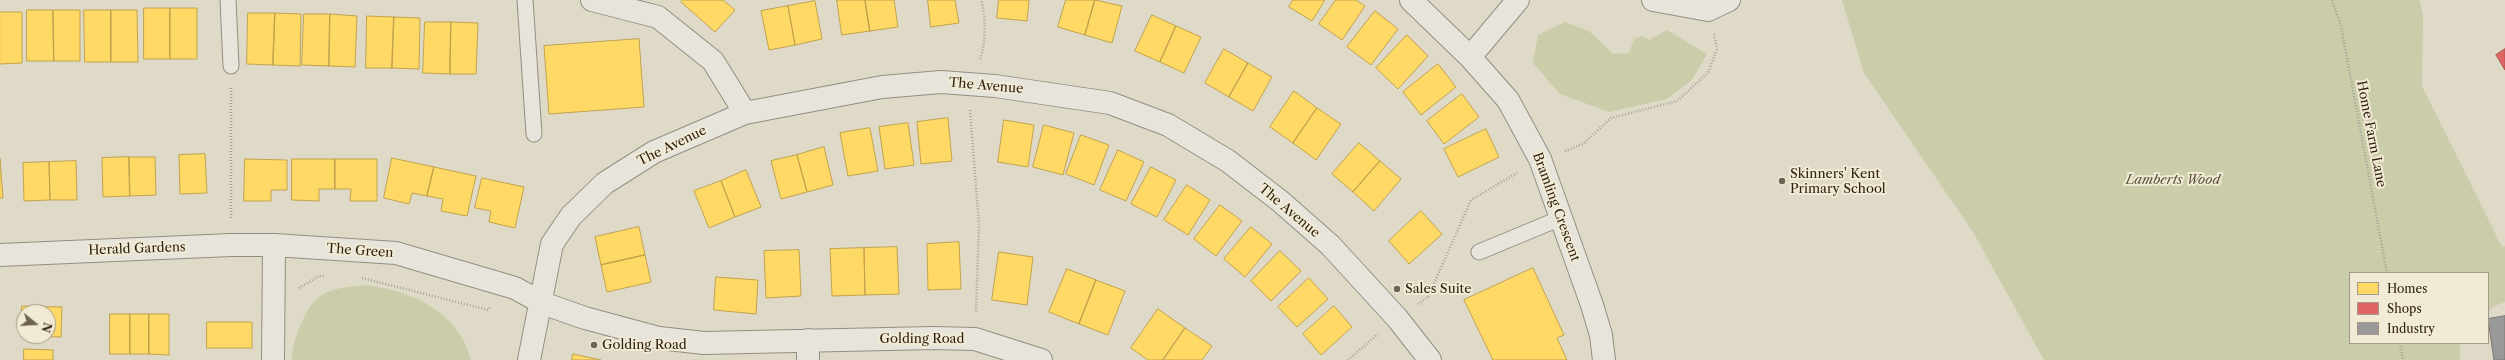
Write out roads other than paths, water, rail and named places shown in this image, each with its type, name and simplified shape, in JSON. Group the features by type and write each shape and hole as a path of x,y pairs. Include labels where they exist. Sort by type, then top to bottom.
{"street":[{"path":"592,0 658,17 713,61 745,113"},
{"name":"Bramling Crescent","path":"1411,0 1470,57 1508,100 1540,159 1592,305 1601,335 1604,360"},
{"path":"1470,57 1518,0"},
{"path":"1653,0 1708,10 1729,0"},
{"name":"The Avenue","path":"542,303 552,244 571,216 605,183 654,152 745,113 882,87 941,82 995,86 1110,103 1168,125 1228,161 1280,201 1330,245 1397,318 1430,360"},
{"name":"Herald Gardens","path":"0,255 231,245 274,245"},
{"path":"273,360 274,245"},
{"name":"The Green","path":"274,245 396,253 515,288 542,303"},
{"path":"529,360 542,303"},
{"name":"Golding Road","path":"542,303 585,318 659,338 704,343 808,350 933,338 975,339 1041,360"}],"lane":[{"path":"228,0 231,66"},
{"path":"525,0 534,134"},
{"path":"1479,252 1561,218"}],"place":[{"name":"Skinners' Kent Primary School","path":"1782,181"},
{"name":"Sales Suite","path":"1397,289"},
{"name":"Golding Road","path":"594,345"}],"park label":[{"name":"Lamberts Wood","path":"2173,180"}]}
